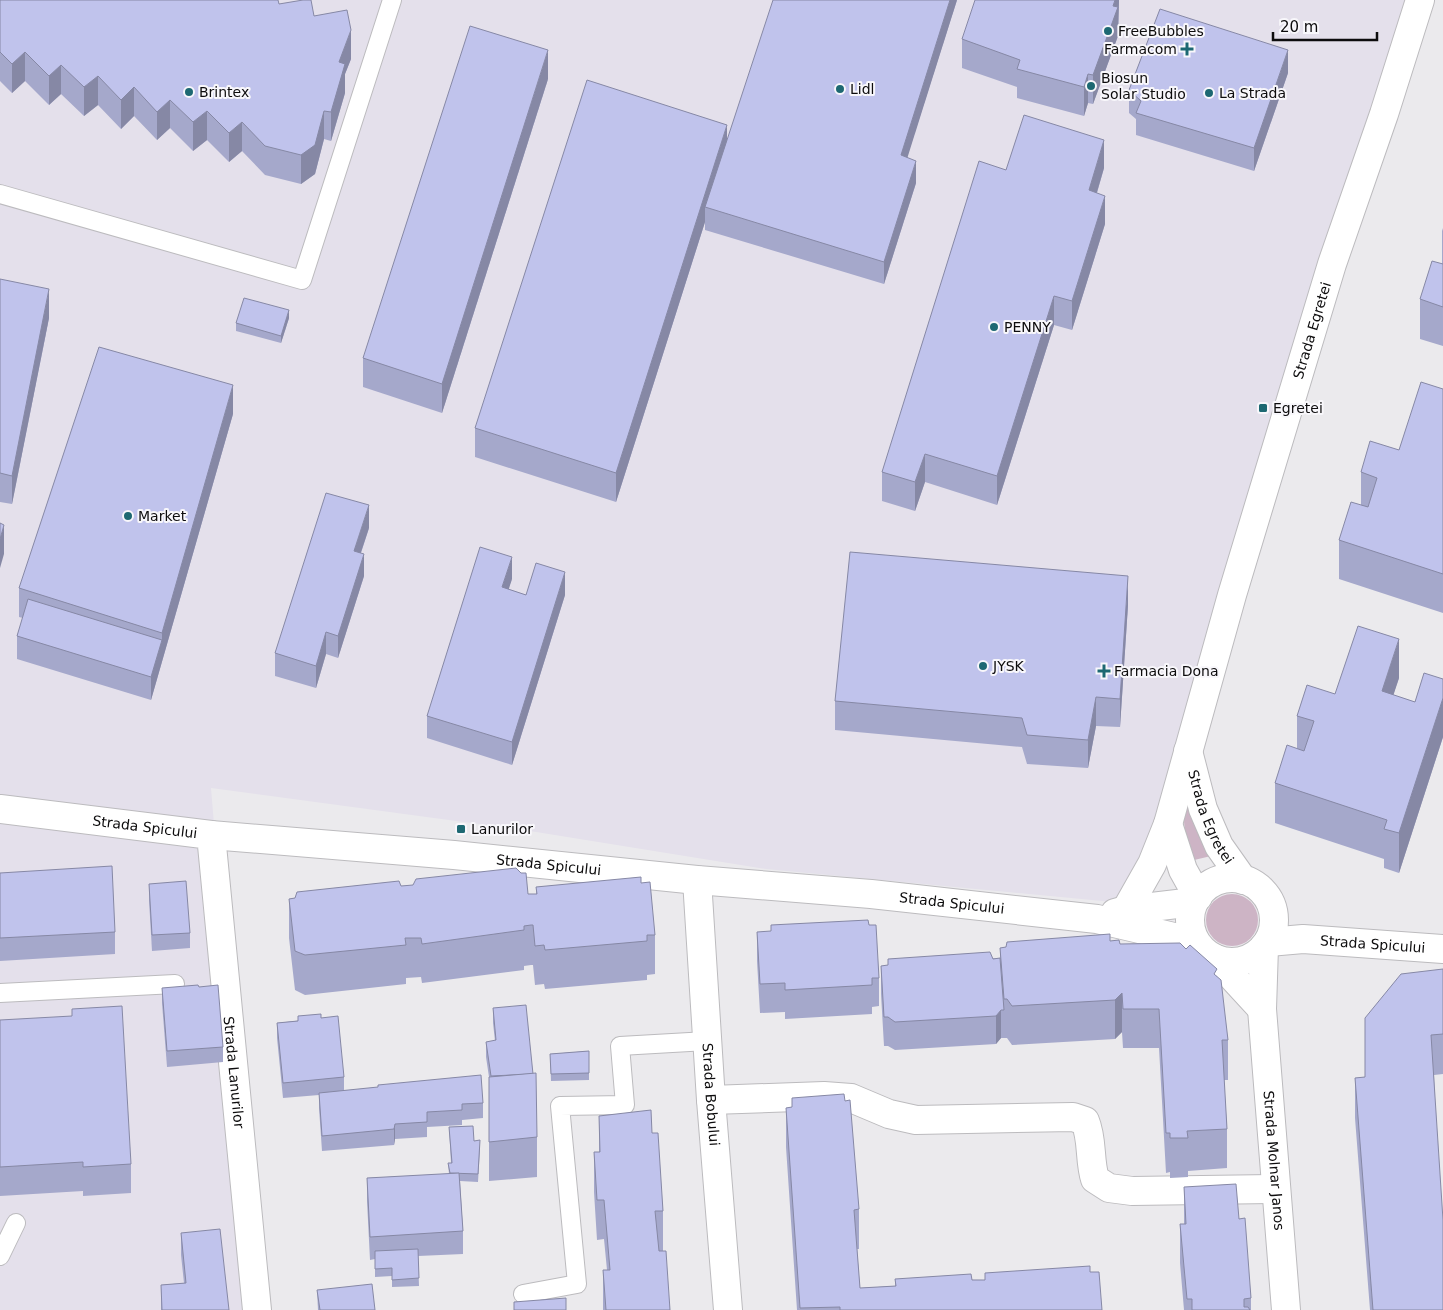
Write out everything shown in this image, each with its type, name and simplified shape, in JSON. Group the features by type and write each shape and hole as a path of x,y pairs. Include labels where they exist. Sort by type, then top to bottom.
{"street":[{"name":"Strada Egretei","path":"1168,824 1232,595 1329,273 1384,114 1420,0"},
{"name":"Strada Egretei","path":"1188,750 1202,809 1219,846 1243,880"},
{"name":"Strada Spicului","path":"0,809 211,835 454,855 698,880 871,894 1097,919 1195,942"},
{"path":"1168,824 1183,870 1196,899"},
{"path":"1126,910 1152,864 1168,824"},
{"name":"Strada Lanurilor","path":"211,835 257,1310"},
{"name":"Strada Bobului","path":"698,880 711,1100 728,1310"},
{"path":"1216,959 1229,962 1242,961 1254,956 1266,944 1272,930 1271,906 1264,894 1255,886 1243,880 1217,881 1206,887 1196,899 1190,915 1191,929 1195,942 1204,952 1216,959 1262,1009"},
{"name":"Strada Spicului","path":"1097,919 1126,910 1196,899"},
{"name":"Strada Spicului","path":"1271,906 1303,939"},
{"name":"Strada Spicului","path":"1266,944 1303,939 1443,949"},
{"name":"Strada Molnar Janos","path":"1266,944 1262,1009 1286,1310"},
{"path":"711,1100 824,1096 851,1098 889,1114 916,1120 1073,1116 1085,1121 1090,1133 1091,1166 1095,1179 1109,1188 1132,1191 1276,1188"}],"lane":[{"path":"0,194 302,280 392,0"},
{"path":"0,993 175,984"},
{"path":"523,1294 576,1284 560,1106 625,1105 620,1046 707,1041"},
{"path":"0,1256 16,1223"}],"shaded area":[{"path":"0,0 1416,0 1144,905 766,869 530,831 211,788 254,1310 0,1310"},
{"path":"1185,783 1200,839 1211,856 1190,861 1184,822"},
{"path":"1227,894 1237,894 1251,901 1258,915 1258,925 1251,939 1237,946 1227,946 1217,942 1210,935 1206,925 1206,915 1210,905 1217,898"}],"building":[{"name":"Brintex","path":"0,0 278,0 279,4 311,0 314,16 347,10 351,30 339,62 345,64 331,112 324,111 315,145 301,155 265,146 242,122 229,133 207,111 193,122 170,100 157,112 134,87 121,100 98,76 84,87 61,65 49,76 25,52 12,64 0,52"},
{"name":"Lidl","path":"773,0 950,0 901,155 916,161 884,262 705,207"},
{"path":"975,0 1115,0 1113,6 1118,7 1093,75 1088,74 1084,87 1017,69 1020,60 962,39"},
{"name":"La Strada","path":"1160,9 1288,50 1254,148 1136,113 1141,101 1129,90"},
{"path":"470,26 548,50 442,384 363,358"},
{"path":"587,80 727,125 616,473 475,428"},
{"name":"PENNY","path":"1024,115 1104,140 1089,190 1105,196 1072,301 1054,296 997,476 925,454 915,482 882,472 979,161 1006,170"},
{"path":"1432,261 1443,264 1443,307 1420,299"},
{"path":"0,279 49,289 12,476 0,473"},
{"path":"244,298 289,310 281,336 236,323"},
{"name":"Market","path":"99,347 233,385 162,633 19,588"},
{"path":"1421,382 1443,389 1443,574 1339,540 1351,502 1368,507 1377,478 1361,472 1370,441 1399,450"},
{"path":"326,493 369,505 354,551 364,554 338,636 326,632 316,666 275,653"},
{"path":"0,523 4,525 0,539"},
{"path":"480,547 512,557 502,587 526,595 536,563 565,572 512,742 427,716"},
{"name":"JYSK","path":"850,552 1128,576 1120,699 1096,697 1088,740 1027,735 1022,718 835,701"},
{"path":"28,599 162,640 151,677 17,636"},
{"path":"1358,626 1399,639 1382,691 1415,702 1424,673 1443,679 1443,698 1399,833 1384,829 1387,820 1275,783 1287,745 1304,751 1314,721 1297,716 1307,685 1335,694"},
{"path":"112,866 115,932 0,938 0,873"},
{"path":"516,868 521,873 526,873 528,894 537,894 536,887 641,877 641,883 650,882 655,935 647,935 647,941 545,950 544,945 535,946 533,925 531,925 524,926 524,930 422,944 421,938 405,938 406,945 305,955 295,951 289,899 295,898 297,892 399,881 401,886 413,885 416,879"},
{"path":"186,881 190,933 152,935 149,884"},
{"path":"868,920 869,925 876,925 879,978 872,978 872,985 785,990 785,983 760,984 757,932 771,931 771,925"},
{"path":"1110,934 1110,941 1119,940 1120,944 1180,943 1186,949 1190,945 1217,969 1214,974 1221,980 1228,1040 1222,1040 1227,1129 1187,1131 1188,1138 1170,1138 1170,1133 1166,1133 1159,1009 1123,1009 1122,993 1115,1000 1012,1006 1007,999 1004,999 1000,948 1006,947 1007,942"},
{"path":"990,952 993,959 1000,958 1004,1010 1001,1010 996,1016 895,1022 888,1017 884,1017 881,966 888,965 888,959"},
{"path":"1443,969 1443,1034 1431,1035 1443,1220 1443,1310 1373,1310 1355,1078 1365,1077 1365,1018 1401,974"},
{"path":"198,985 199,987 218,985 223,1047 167,1051 162,988"},
{"path":"526,1005 533,1074 491,1076 486,1042 496,1040 493,1008"},
{"path":"122,1006 131,1164 83,1167 83,1162 0,1167 0,1020 72,1016 72,1009"},
{"path":"321,1014 321,1018 338,1016 344,1077 283,1083 277,1023 298,1021 298,1016"},
{"path":"589,1051 589,1073 551,1074 550,1054"},
{"path":"536,1073 537,1137 489,1142 489,1077"},
{"path":"481,1075 483,1103 462,1104 462,1110 427,1112 427,1122 395,1124 394,1129 322,1136 319,1093"},
{"path":"844,1094 845,1101 850,1100 859,1209 854,1210 860,1288 896,1286 895,1279 971,1274 972,1280 985,1280 985,1273 1090,1266 1090,1272 1099,1272 1102,1310 840,1310 840,1307 800,1308 786,1108 792,1107 792,1098"},
{"path":"651,1110 652,1133 658,1133 663,1211 655,1211 659,1251 666,1251 670,1310 606,1310 603,1270 610,1270 604,1200 597,1200 594,1152 600,1152 599,1116"},
{"path":"473,1126 474,1141 480,1140 478,1174 450,1173 448,1163 452,1163 449,1127"},
{"path":"459,1173 463,1231 370,1237 367,1178"},
{"path":"1236,1184 1239,1219 1245,1218 1251,1298 1244,1299 1244,1307 1248,1307 1250,1310 1192,1310 1192,1299 1187,1299 1180,1224 1186,1224 1184,1187"},
{"path":"220,1229 229,1310 162,1310 161,1285 186,1283 181,1233"},
{"path":"418,1249 419,1278 392,1280 392,1268 375,1269 375,1251"},
{"path":"372,1284 375,1310 320,1310 317,1290"},
{"path":"566,1298 566,1310 514,1310 514,1302"}],"place":[{"name":"FreeBubbles","path":"1108,31"},
{"name":"Farmacom","path":"1187,49"},
{"name":"Biosun Solar Studio","path":"1091,86"},
{"name":"Lidl","path":"840,89"},
{"name":"Brintex","path":"189,92"},
{"name":"La Strada","path":"1209,93"},
{"name":"PENNY","path":"994,327"},
{"name":"Egretei","path":"1263,408"},
{"name":"Market","path":"128,516"},
{"name":"JYSK","path":"983,666"},
{"name":"Farmacia Dona","path":"1104,671"},
{"name":"Lanurilor","path":"461,829"}]}
